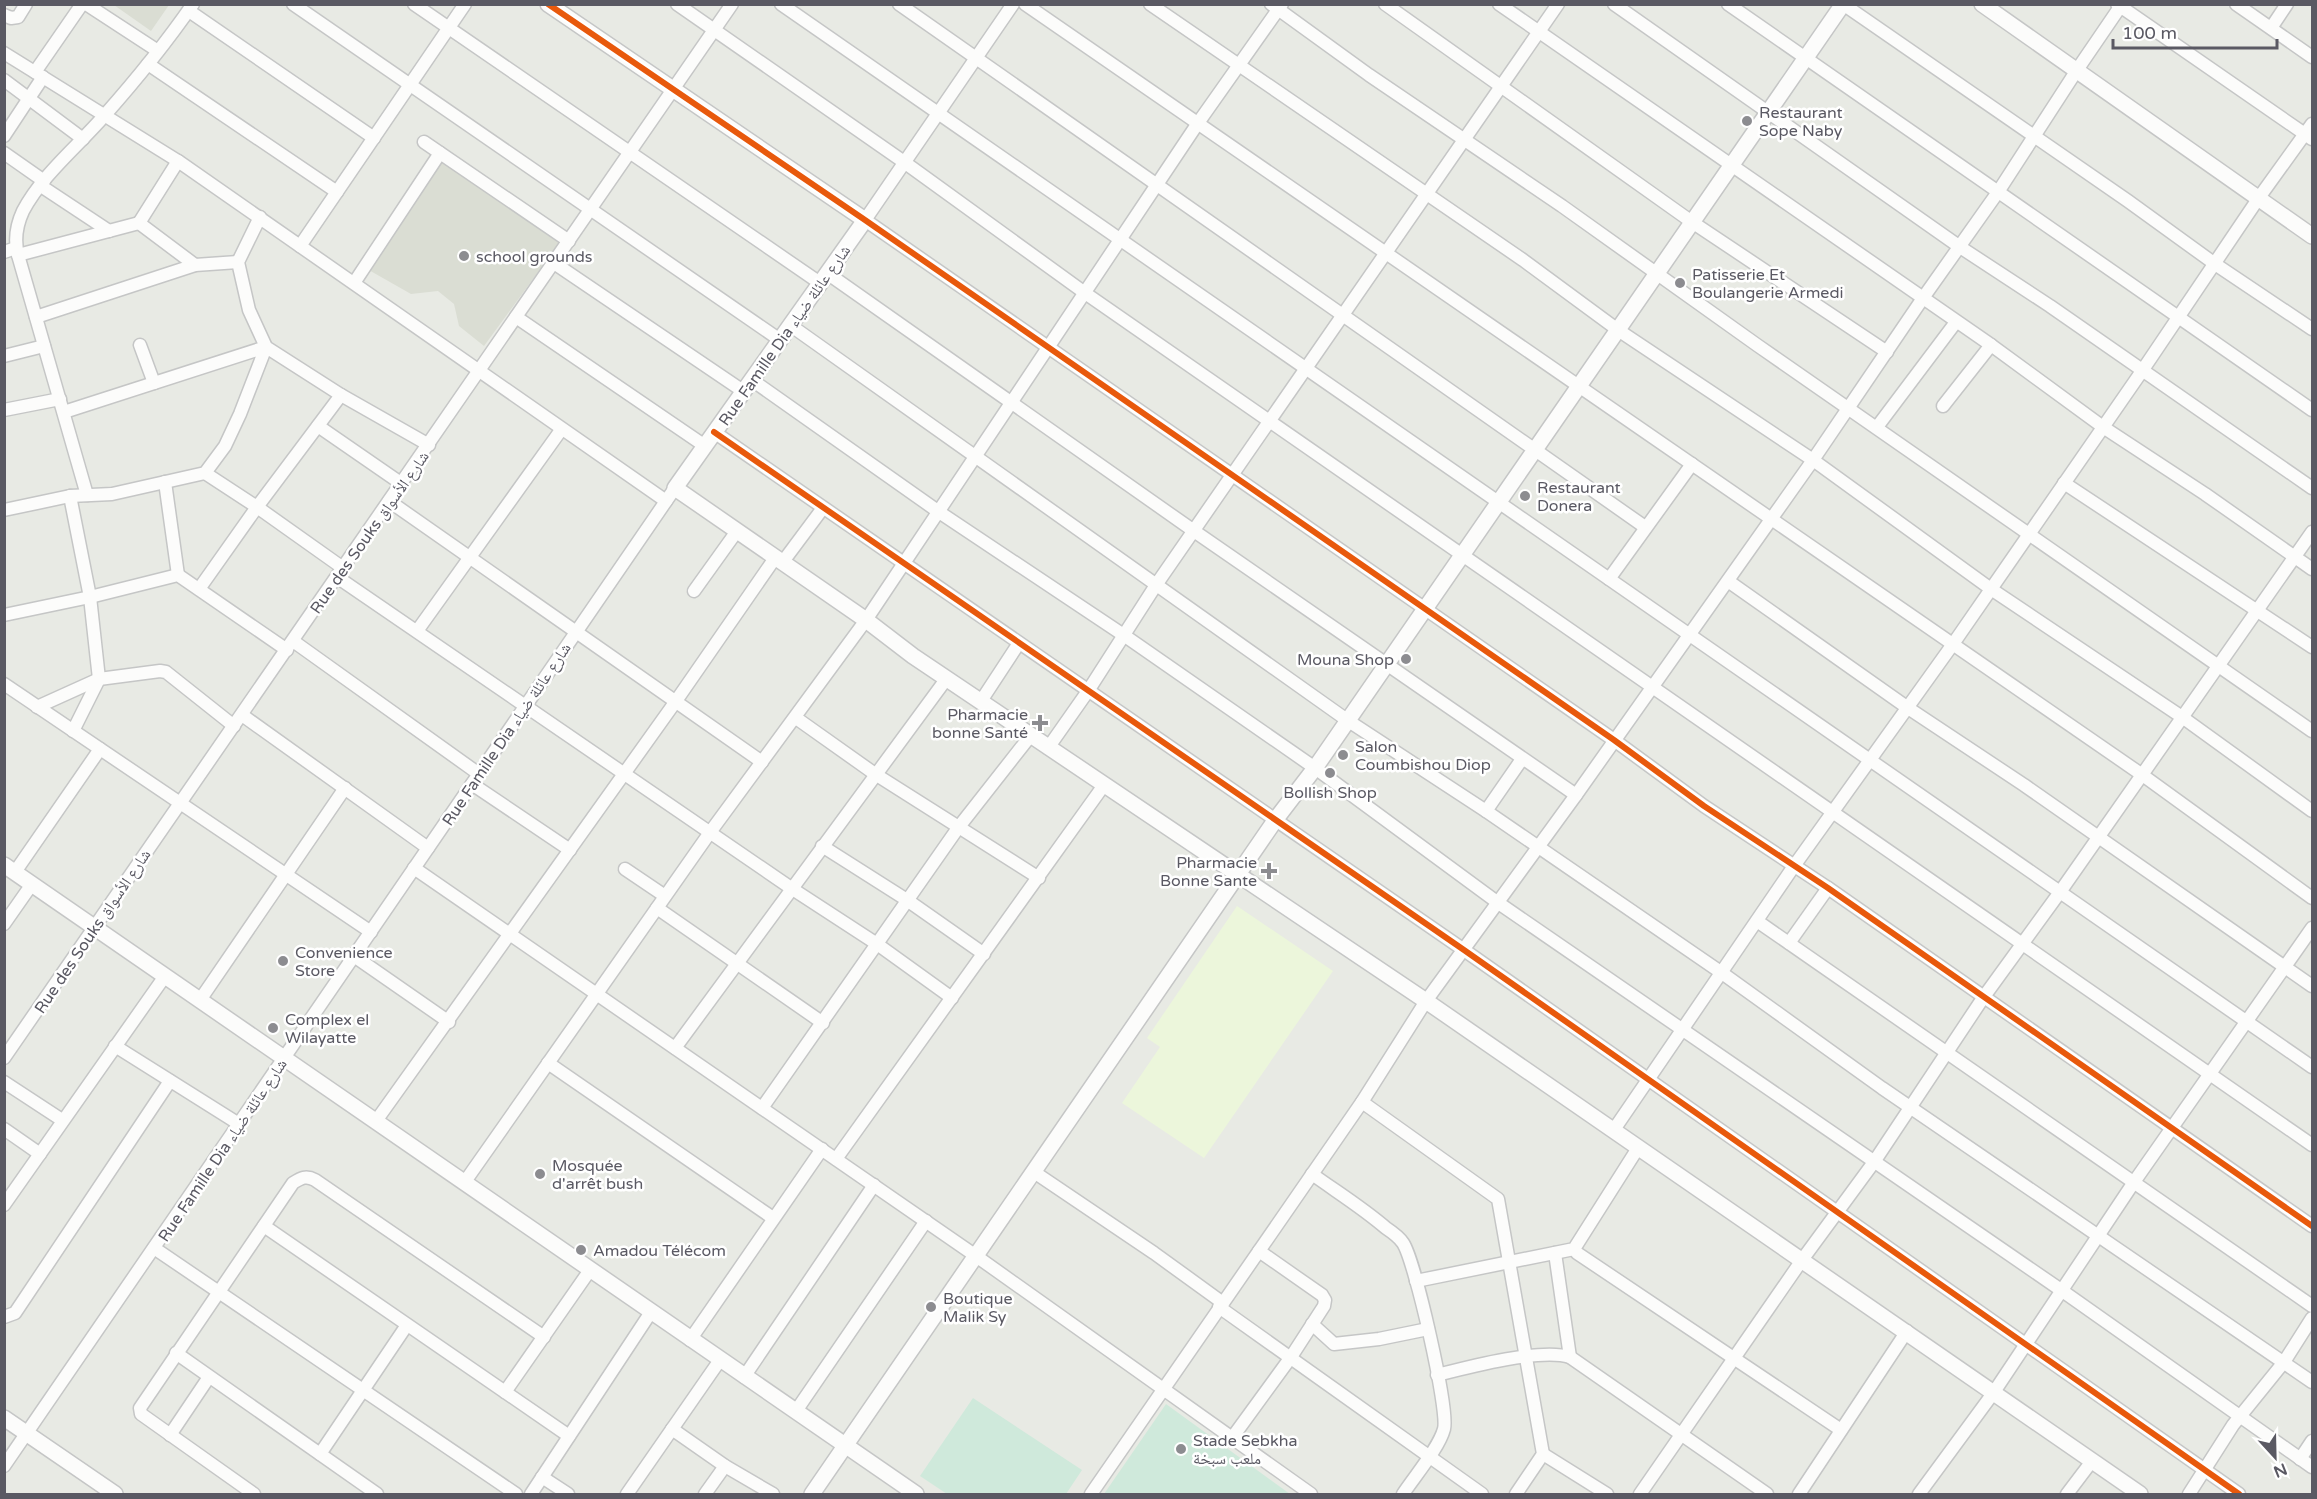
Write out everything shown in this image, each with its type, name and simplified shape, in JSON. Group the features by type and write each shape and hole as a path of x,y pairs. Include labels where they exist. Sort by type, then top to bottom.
{"street":[{"path":"4,15 15,18 26,4"},
{"path":"4,136 30,97 39,74 84,4 158,51"},
{"path":"292,4 780,340"},
{"path":"414,4 630,153 1011,402 1576,795"},
{"path":"300,246 465,4"},
{"path":"548,4 865,220 1614,740 1704,806 1828,888 2313,1226"},
{"path":"677,4 904,162 1085,293 2313,1145"},
{"name":"Rue des Souks شارع الأسواق","path":"7,1050 95,928 732,4"},
{"path":"781,4 2313,1067"},
{"path":"899,4 1646,527"},
{"name":"Rue Famille Dia شارع عائلة ضياء","path":"4,1466 670,494 865,220 1013,4"},
{"path":"1026,4 2141,774 2313,898"},
{"path":"1150,4 1523,260 1618,330 1813,460 1991,589 2182,717 2313,811"},
{"path":"1385,4 1692,222 1887,352"},
{"path":"1499,4 1991,345 2103,427 2205,494 2313,570"},
{"path":"1048,748 1089,691 1156,585 1557,4"},
{"path":"1614,4 1960,247 2050,306 2313,488"},
{"path":"1728,4 2313,410"},
{"path":"1982,4 2313,236"},
{"path":"2236,4 2313,57"},
{"path":"2271,28 2287,4"},
{"path":"812,1494 1275,819 1315,768 1386,662 1843,5 2215,264 2313,329"},
{"path":"1091,1494 1362,1102 1426,1001 1576,795 1813,460 1848,406 1998,192 2120,5 2310,132 2258,199 2029,535 1794,866 1613,1131"},
{"path":"464,1183 711,831 866,620 1277,6 1464,140 1562,206 2029,535 2313,731"},
{"path":"13,252 18,223 24,209 43,183 104,117 191,8 374,138"},
{"path":"4,53 178,161 561,430 737,531 866,620 913,656 1426,1001 2140,1494"},
{"path":"148,64 337,192"},
{"path":"4,80 30,97 83,139"},
{"path":"424,142 569,241"},
{"path":"4,153 109,231"},
{"path":"354,283 440,153"},
{"path":"13,252 139,223 178,161"},
{"path":"260,217 238,262 249,310 266,347 341,395 429,445"},
{"path":"139,223 195,265"},
{"path":"4,240 13,252 36,317 87,495"},
{"path":"36,317 195,265 238,262"},
{"path":"554,263 748,385 1125,636 1315,768 1497,902 2061,1290 2313,1467"},
{"path":"516,317 705,446"},
{"path":"1877,427 1956,322"},
{"path":"790,325 1347,720 1486,811 1722,973 1911,1108 2313,1382"},
{"path":"140,345 154,383"},
{"path":"1943,406 1991,345"},
{"path":"4,356 45,346"},
{"path":"64,412 266,347"},
{"path":"4,510 70,496 112,494 205,473 225,446 266,347"},
{"path":"199,589 341,395"},
{"path":"4,410 60,399"},
{"path":"318,426 402,484"},
{"path":"417,631 561,430"},
{"path":"714,432 1464,950 2025,1343 2203,1471 2239,1494"},
{"path":"1609,579 1692,464"},
{"path":"205,473 257,507 417,631 791,888 877,944 952,998"},
{"path":"165,482 177,575"},
{"path":"2064,483 2313,648"},
{"path":"70,496 90,597 99,679 73,731"},
{"path":"389,501 762,762"},
{"path":"376,1121 449,1022 676,701 779,560 823,508"},
{"path":"694,591 737,531"},
{"path":"1640,1494 1874,1162 1983,998 2023,945 2313,532"},
{"path":"4,615 90,597 177,575 290,645 570,850"},
{"path":"1728,581 1908,708 2024,784 2313,986"},
{"path":"981,701 1020,643"},
{"path":"38,707 99,679 154,671 166,672 234,726"},
{"path":"675,1048 947,678"},
{"path":"4,684 371,932"},
{"path":"242,715 428,848"},
{"path":"796,718 875,774 1040,878"},
{"path":"762,1108 958,828 1031,735"},
{"path":"100,749 10,869 796,1411 910,1493"},
{"path":"1486,811 1522,759"},
{"path":"836,1159 1040,878 1104,785"},
{"path":"200,1000 345,788"},
{"path":"822,846 907,900 984,954"},
{"path":"414,868 509,936 926,1221 1311,1494"},
{"path":"625,869 665,896"},
{"path":"4,924 32,884"},
{"path":"1789,943 1828,888"},
{"path":"657,908 823,1023"},
{"path":"1757,921 2313,1306"},
{"path":"1923,1493 1994,1392 2134,1182 2313,928"},
{"path":"354,956 449,1022"},
{"path":"4,1205 165,976"},
{"path":"115,1046 239,1124"},
{"path":"548,1063 773,1218"},
{"path":"4,1317 11,1316 21,1304 170,1081"},
{"path":"4,1082 62,1120"},
{"path":"1362,1102 1497,1198 1544,1454 1516,1494"},
{"path":"4,1129 40,1154"},
{"path":"1416,1281 1574,1249 1638,1148"},
{"path":"690,1340 822,1149"},
{"path":"1034,1172 1154,1253 1291,1357 1482,1494"},
{"path":"1312,1174 1401,1240 1416,1281 1445,1413 1444,1428 1403,1494"},
{"path":"254,1494 141,1414 140,1410 176,1353 293,1183 303,1177 309,1177 544,1337"},
{"path":"744,1377 874,1185"},
{"path":"796,1411 926,1221"},
{"path":"264,1226 569,1437"},
{"path":"154,1248 516,1494"},
{"path":"1574,1249 1841,1430"},
{"path":"1232,1438 1291,1357 1324,1306 1325,1300 1322,1294 1259,1251"},
{"path":"1555,1253 1570,1357"},
{"path":"505,1392 590,1270"},
{"path":"531,1494 651,1312"},
{"path":"2189,1494 2240,1416 2284,1362 2313,1318"},
{"path":"1312,1324 1334,1344 1379,1339 1428,1329"},
{"path":"320,1454 407,1325"},
{"path":"1799,1494 1907,1331"},
{"path":"176,1353 377,1494"},
{"path":"1437,1375 1476,1365 1526,1357 1556,1355 1570,1357 1765,1494"},
{"path":"627,1494 720,1360"},
{"path":"170,1435 209,1377"},
{"path":"4,1418 116,1494"},
{"path":"672,1429 724,1466 773,1494"},
{"path":"2300,1459 2313,1441"},
{"path":"1544,1454 1607,1494"},
{"path":"2067,1494 2092,1461"},
{"path":"705,1494 724,1466"},
{"path":"542,1477 568,1494"}],"shaded area":[{"path":"114,5 169,5 151,31"},
{"name":"school grounds","path":"442,158 560,242 484,346 459,326 454,304 438,291 411,294 367,269"},
{"path":"1237,906 1333,971 1204,1158 1122,1103 1160,1047 1147,1038"},
{"path":"973,1398 1082,1470 1066,1494 947,1494 920,1476"},
{"name":"Stade Sebkha ملعب سبخة","path":"1166,1404 1290,1494 1104,1494"}],"cycle path":[{"path":"548,4 865,220 1614,740 1704,806 1828,888 2312,1226"},
{"path":"714,432 1464,950 2239,1494"}],"place":[{"name":"Restaurant Sope Naby","path":"1747,121"},
{"name":"school grounds","path":"464,256"},
{"name":"Patisserie Et Boulangerie Armedi","path":"1680,283"},
{"name":"Restaurant Donera","path":"1525,496"},
{"name":"Mouna Shop","path":"1406,659"},
{"name":"Pharmacie bonne Santé","path":"1040,723"},
{"name":"Salon Coumbishou Diop","path":"1343,755"},
{"name":"Bollish Shop","path":"1330,773"},
{"name":"Pharmacie Bonne Sante","path":"1269,871"},
{"name":"Convenience Store","path":"283,961"},
{"name":"Complex el Wilayatte","path":"273,1028"},
{"name":"Mosquée d'arrêt bush","path":"540,1174"},
{"name":"Amadou Télécom","path":"581,1250"},
{"name":"Boutique Malik Sy","path":"931,1307"},
{"name":"Stade Sebkha ملعب سبخة","path":"1181,1449"}]}
